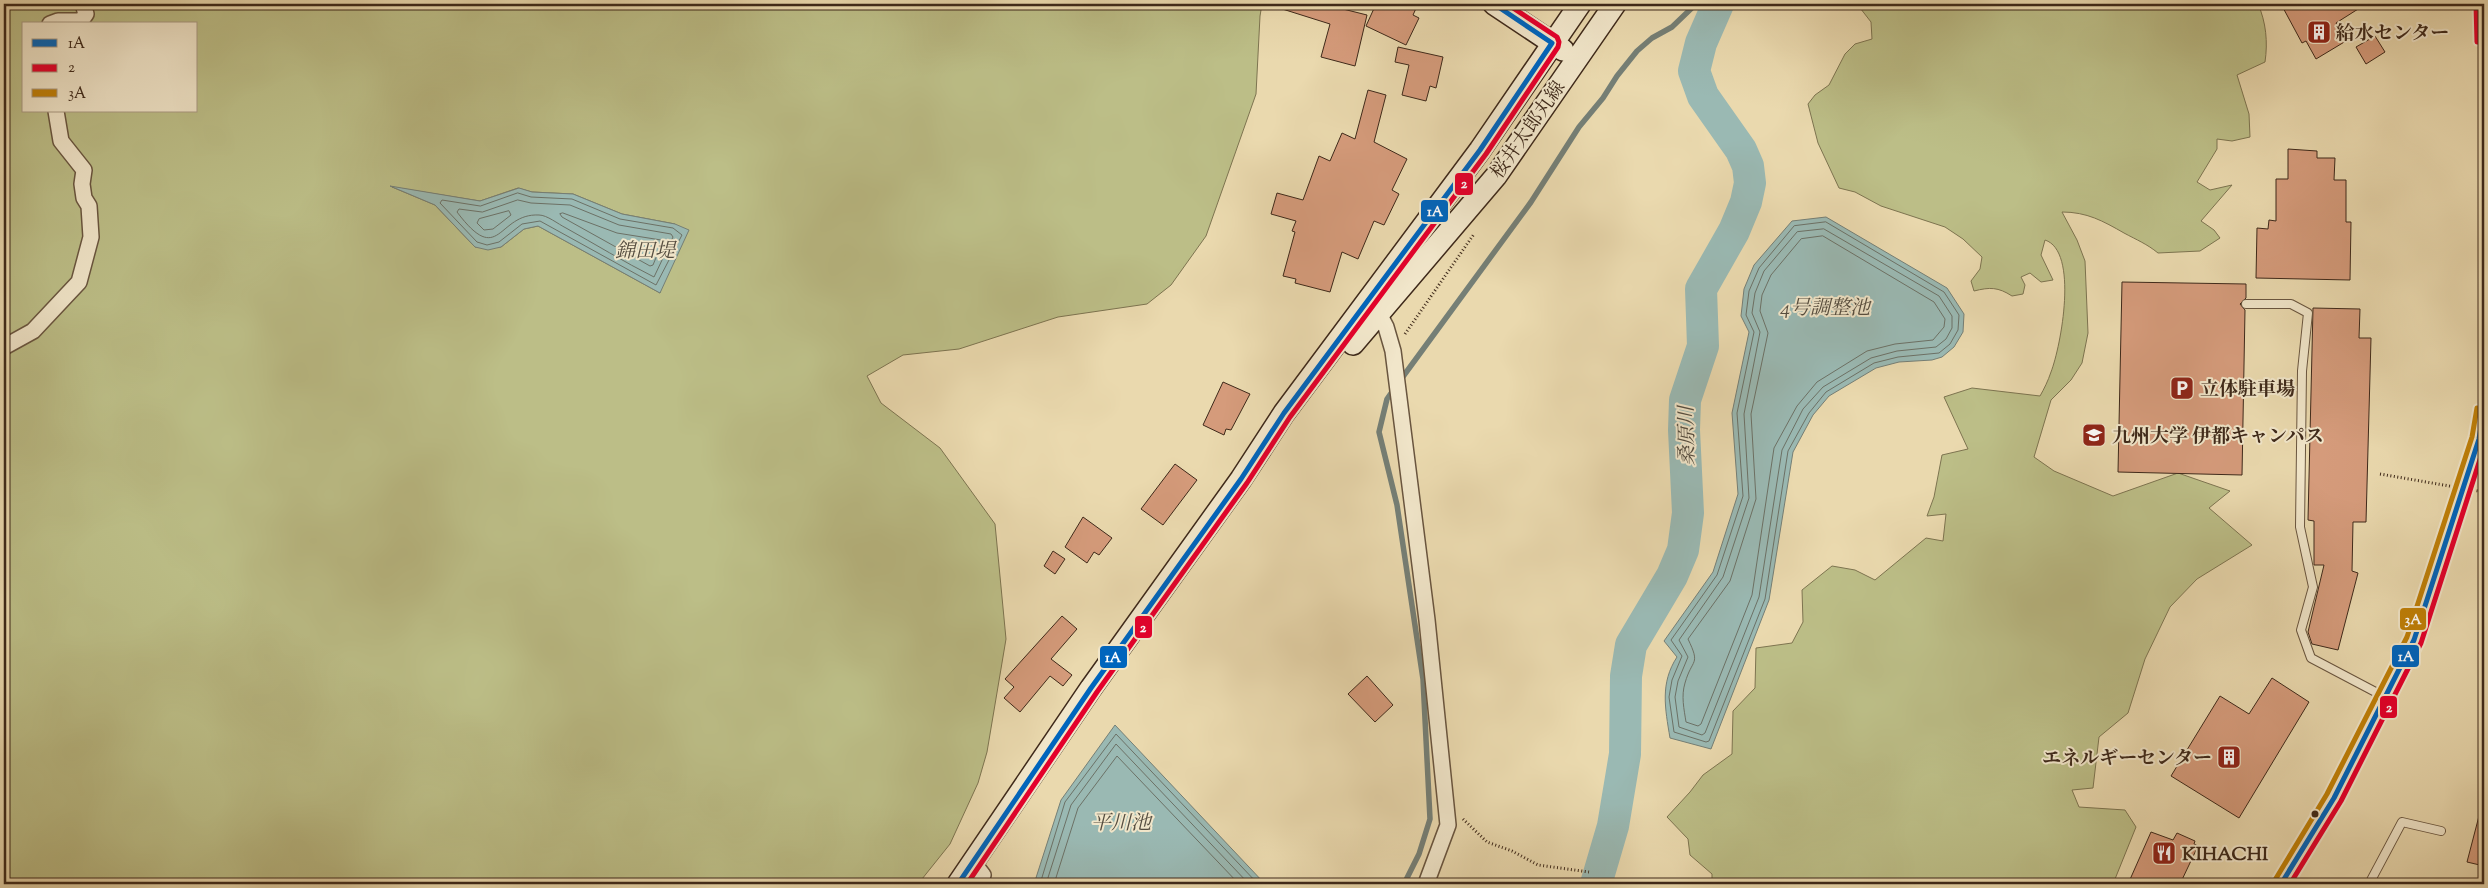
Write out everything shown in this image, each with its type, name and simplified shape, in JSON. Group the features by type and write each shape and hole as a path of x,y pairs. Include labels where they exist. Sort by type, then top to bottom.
{"main road":[{"path":"1494,4 1576,58"},
{"name":"桜井太郎丸線","path":"1375,306 1580,4"},
{"name":"桜井太郎丸線","path":"958,884 1091,688 1241,479 1284,413 1375,306 1496,176 1615,4"}],"street":[{"path":"54,22 58,20 81,21 86,14 83,4"},
{"path":"4,347 33,331 79,282 91,237 89,206 84,198 82,184 84,170 61,141 60,125 56,112"},
{"path":"1375,306 1393,351 1427,620 1448,825 1426,884"},
{"path":"973,862 983,874 979,884"}],"lane":[{"path":"2483,4 2484,42"},
{"path":"2246,304 2291,304 2308,313 2302,371 2300,527 2313,587 2301,630 2311,658 2386,697"},
{"path":"2281,884 2334,798 2414,640 2480,439 2484,409"},
{"path":"2369,884 2402,822 2441,831"}],"path":[{"path":"2380,474 2484,492"},
{"path":"1462,818 1487,842 1538,865 1589,872"}],"green space":[{"path":"4,4 1262,4 1256,94 1206,236 1171,285 1147,304 1058,317 959,349 903,355 867,376 881,403 940,448 995,524 1006,639 987,752 978,783 950,844 918,884 4,884","holes":["392,187 480,201 518,188 532,192 573,194 622,214 675,224 660,293 538,226 524,229 501,247 475,247 435,205"]},
{"path":"1857,4 2258,4 2263,18 2266,40 2265,62 2237,75 2249,114 2250,137 2232,141 2217,139 2217,149 2197,182 2210,190 2232,185 2201,221 2214,230 2220,238 2200,251 2158,253 2102,221 2087,215 2062,212 2077,240 2085,261 2088,333 2082,363 2071,380 2051,400 2034,457 2054,471 2113,496 2178,473 2230,491 2209,508 2252,545 2197,579 2170,607 2145,659 2128,713 2099,737 2093,788 2072,790 2079,807 2125,810 2136,827 2113,884 1712,884 1712,874 1690,855 1688,839 1667,817 1703,775 1732,754 1733,711 1755,688 1756,648 1792,643 1803,622 1802,590 1832,566 1855,570 1875,580 1926,538 1943,541 1946,514 1927,516 1934,497 1942,455 1968,449 1944,397 1972,388 2040,396 2049,379 2059,342 2064,300 2062,262 2055,248 2045,240 2041,255 2053,280 2041,282 2030,273 2021,277 2025,285 2023,294 2012,296 1994,289 1974,291 1971,281 1980,269 1982,257 1963,239 1945,227 1881,206 1855,192 1839,188 1818,143 1808,104 1815,95 1829,85 1845,54 1855,44 1872,39 1871,22"}],"water":[{"name":"錦田堤","path":"390,186 480,201 519,188 532,192 573,194 622,214 675,224 689,230 660,293 538,226 524,229 501,247 488,250 475,247 435,205"},
{"name":"4号調整池","path":"1826,217 1947,288 1964,314 1963,332 1954,347 1942,357 1932,360 1899,362 1876,368 1829,396 1813,415 1793,452 1769,600 1711,749 1670,738 1665,696 1668,676 1677,657 1664,641 1713,572 1738,494 1732,413 1749,332 1741,316 1744,289 1754,265 1792,221"},
{"name":"平川池","path":"1115,725 1265,884 1034,884 1061,800"}],"building":[{"path":"1276,4 1323,4 1367,15 1355,66 1321,57 1330,24 1276,7"},
{"path":"1376,4 1418,4 1413,15 1419,18 1406,45 1366,26"},
{"name":"給水センター","path":"2281,4 2366,4 2336,23 2346,41 2316,59 2306,41 2302,43"},
{"path":"2375,36 2385,52 2366,64 2356,47"},
{"path":"1398,47 1443,57 1436,88 1430,86 1426,101 1402,95 1409,65 1395,62"},
{"path":"1368,90 1386,95 1374,142 1407,159 1392,190 1399,194 1384,225 1374,221 1358,259 1342,252 1330,292 1295,283 1296,279 1283,276 1295,232 1292,231 1296,221 1271,214 1277,193 1303,200 1319,156 1330,161 1342,133 1355,139"},
{"path":"2288,149 2317,151 2317,158 2335,158 2334,180 2346,180 2346,222 2351,222 2350,280 2256,278 2257,228 2268,229 2269,220 2276,221 2276,179 2288,179"},
{"name":"立体駐車場","path":"2122,282 2246,284 2246,298 2240,304 2245,310 2242,475 2118,472"},
{"path":"2313,308 2360,309 2359,338 2371,338 2366,522 2353,522 2352,571 2358,573 2338,650 2312,644 2308,632 2324,565 2314,565 2314,521 2308,520"},
{"path":"1223,382 1250,394 1231,430 1226,429 1224,435 1203,425"},
{"path":"1175,464 1197,480 1163,525 1141,509"},
{"path":"1083,517 1112,538 1099,555 1094,552 1087,563 1065,547"},
{"path":"1053,551 1065,559 1055,574 1044,566"},
{"path":"1062,616 1077,629 1051,659 1072,675 1063,686 1050,676 1020,712 1004,698 1014,687 1005,679"},
{"path":"1367,676 1393,705 1375,722 1348,694"},
{"name":"エネルギーセンター","path":"2272,678 2309,702 2239,818 2171,776 2220,696 2249,714"},
{"path":"2479,816 2484,816 2484,866 2467,862"},
{"path":"2151,832 2173,840 2177,833 2195,841 2194,844 2198,846 2180,884 2128,884"}],"waterway":[{"path":"1399,382 1531,202 1579,127 1603,98 1617,76 1637,51 1652,38 1672,27 1696,4"},
{"name":"桑原川","path":"1596,884 1613,826 1625,754 1626,676 1631,645 1672,576 1683,550 1688,513 1684,430 1685,400 1703,346 1701,289 1734,231 1746,202 1750,183 1748,166 1741,150 1703,96 1694,71 1701,43 1718,4"},
{"path":"1394,389 1387,399 1379,432 1397,505 1423,679 1430,819 1419,854 1404,884"}],"transit line":[{"name":"1A","path":"958,884 1091,688 1241,479 1284,413 1480,150 1552,43 1494,4"},
{"name":"2","path":"967,884 1097,692 1247,483 1290,417 1486,154 1558,47 1557,37 1507,4"},
{"name":"2","path":"2476,4 2477,42"},
{"name":"1A","path":"2483,4 2484,42"},
{"name":"3A","path":"2275,880 2327,794 2407,637 2472,437 2477,408"},
{"name":"1A","path":"2281,884 2334,798 2414,640 2479,439 2484,409"},
{"name":"2","path":"2290,884 2341,801 2421,643 2484,447"}],"place":[{"name":"給水センター","path":"2319,32"},
{"name":"立体駐車場","path":"2182,388"},
{"name":"九州大学 伊都キャンパス","path":"2094,435"},
{"name":"エネルギーセンター","path":"2229,757"},
{"name":"KIHACHI","path":"2164,853"}]}
